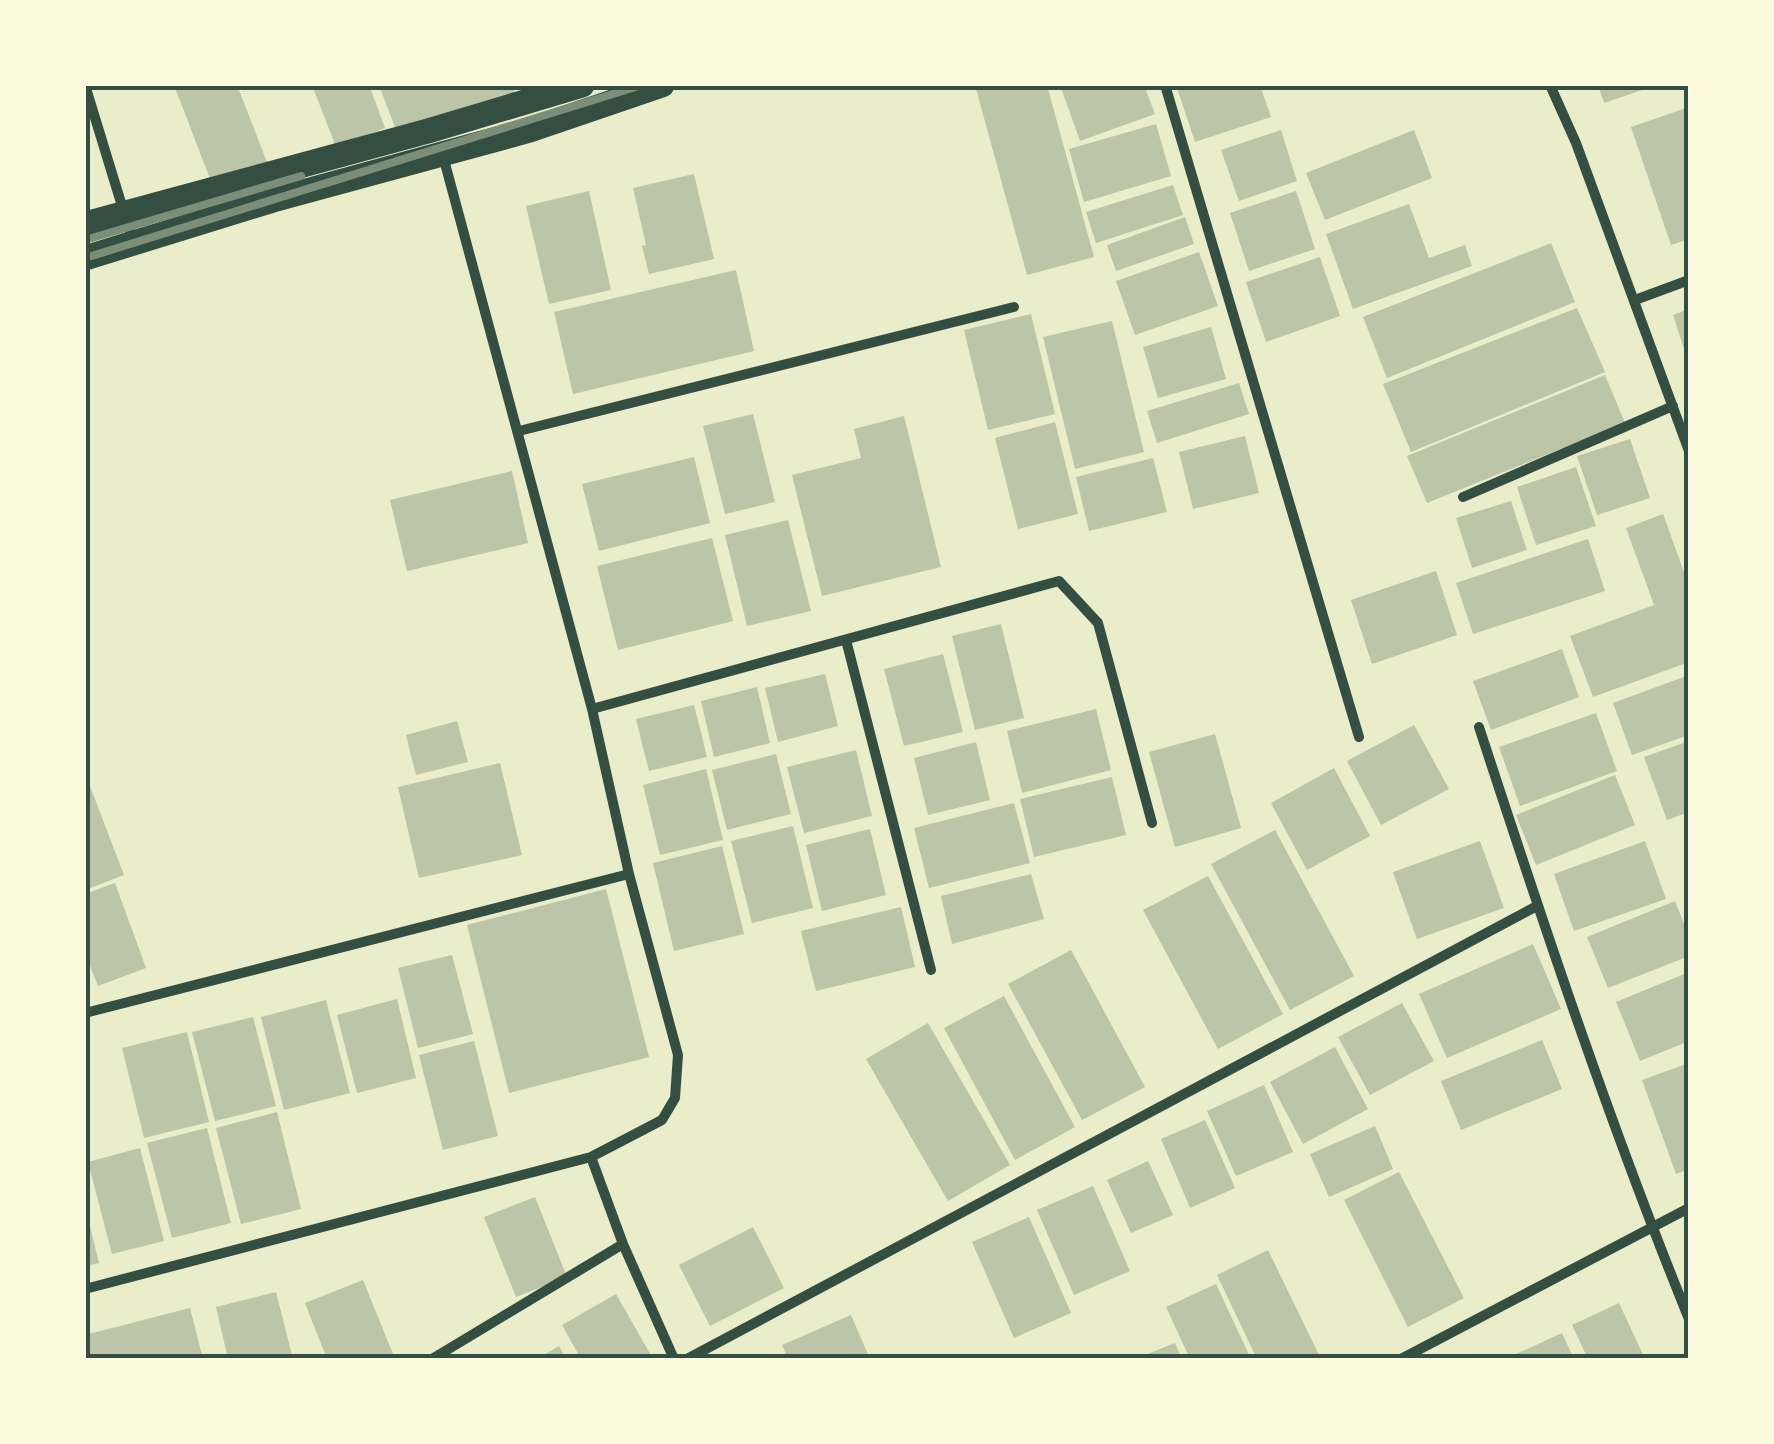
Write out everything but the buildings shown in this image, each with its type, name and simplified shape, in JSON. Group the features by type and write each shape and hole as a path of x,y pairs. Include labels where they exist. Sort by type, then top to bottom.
{"main road":[{"path":"85,224 582,85"},
{"path":"85,258 273,200 444,156 662,85"}],"street":[{"path":"1166,85 1360,737"},
{"path":"1550,85 1576,143 1689,450"},
{"path":"85,86 134,243"},
{"path":"85,1289 591,1157 662,1120 676,1098 678,1055 629,874 592,710 444,156"},
{"path":"1635,300 1689,280"},
{"path":"519,431 1014,308"},
{"path":"1463,498 1672,406"},
{"path":"592,710 1060,581 1098,623 1152,823"},
{"path":"846,640 931,970"},
{"path":"1479,727 1538,906 1652,1227 1689,1319"},
{"path":"85,1013 629,874"},
{"path":"687,1359 1538,906"},
{"path":"591,1157 674,1359"},
{"path":"1401,1359 1689,1208"},
{"path":"432,1359 624,1244"}],"railway":[{"path":"85,258 642,85"},
{"path":"85,240 301,176"}]}
